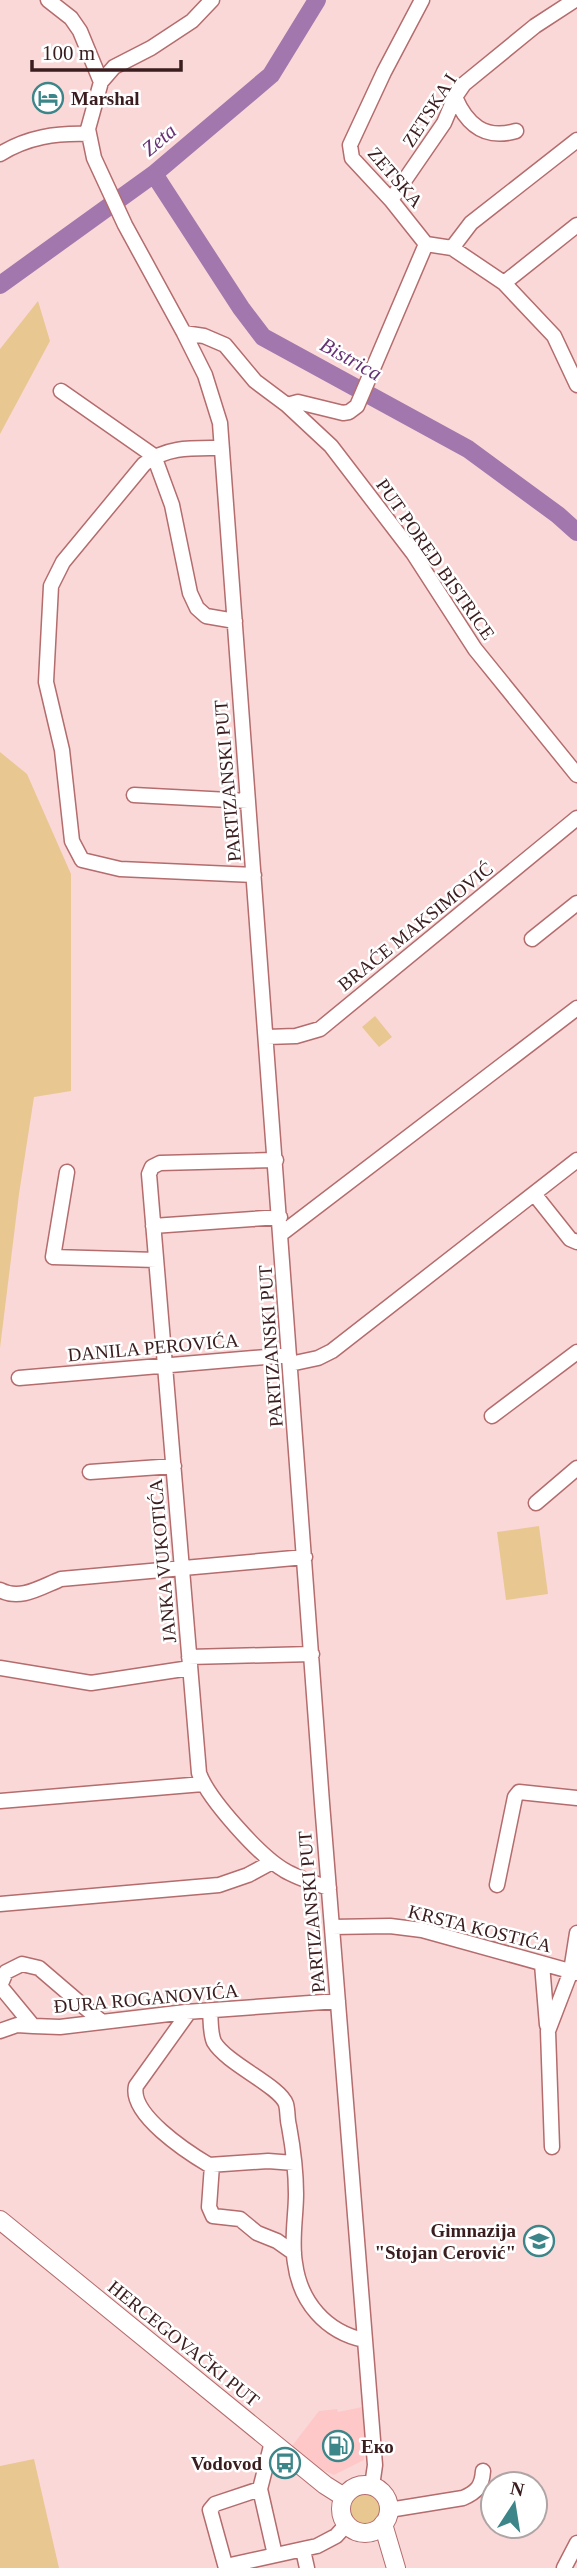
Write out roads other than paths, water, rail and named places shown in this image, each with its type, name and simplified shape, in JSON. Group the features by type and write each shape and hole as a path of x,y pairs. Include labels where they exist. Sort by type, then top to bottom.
{"main road":[{"name":"HERCEGOVAČKI PUT","path":"0,2220 325,2485 344,2497"},
{"path":"386,2517 374,2530 363,2532 353,2529 341,2512 344,2497 356,2486 372,2486 384,2495 396,2568"},
{"path":"363,2532 378,2547 386,2568"}],"street":[{"path":"48,0 71,18 80,31 101,82"},
{"path":"0,154 15,145 43,135 88,134 101,82 114,67 192,22 212,0"},
{"name":"ZETSKA","path":"422,0 350,145 352,158 391,200 426,244"},
{"name":"ZETSKA I","path":"391,200 444,123 464,84 535,26 575,0"},
{"path":"455,97 462,113 488,133 503,135 516,131"},
{"name":"PARTIZANSKI PUT","path":"88,134 93,158 125,225 205,376 220,423 329,1888 375,2465 372,2486"},
{"path":"452,248 471,223 577,140"},
{"path":"505,282 577,225"},
{"path":"288,405 298,402 343,413 357,406 370,381 426,244 452,248 505,282 554,336 577,385"},
{"name":"PUT PORED BISTRICE","path":"184,333 204,336 225,345 255,381 288,405 331,446 414,553 475,649 577,775"},
{"path":"61,391 154,456 172,505 190,593 197,608 206,616 235,621"},
{"path":"222,448 177,448 154,456 144,464 63,562 51,586 46,682 62,750 72,841 82,860 100,865 161,872 254,875"},
{"path":"134,795 248,801"},
{"name":"BRAĆE MAKSIMOVIĆ","path":"267,1038 296,1036 320,1029 577,818"},
{"path":"532,939 577,902"},
{"path":"281,1234 577,1008"},
{"name":"JANKA VUKOTIĆA","path":"276,1160 160,1163 152,1167 149,1174 197,1762 203,1784 221,1808 272,1862 285,1871 329,1888"},
{"name":"DANILA PEROVIĆA","path":"19,1378 165,1364 318,1359 332,1351 577,1160"},
{"path":"67,1172 53,1257 156,1260"},
{"path":"535,1195 570,1239 577,1242"},
{"path":"153,1226 280,1217"},
{"path":"492,1416 577,1352"},
{"path":"90,1472 174,1466"},
{"path":"536,1503 577,1468"},
{"path":"0,1590 9,1595 25,1594 61,1579 304,1557"},
{"path":"0,1668 91,1683 190,1662 312,1654"},
{"path":"0,1801 203,1784"},
{"path":"497,1885 515,1797 519,1792 577,1798"},
{"path":"0,1904 219,1885 248,1875 272,1862"},
{"name":"KRSTA KOSTIĆA","path":"332,1927 390,1926 422,1930 574,1972"},
{"path":"548,2031 574,1972 577,1933"},
{"path":"542,1964 548,2031 552,2147"},
{"name":"ĐURA ROGANOVIĆA","path":"103,2022 39,1968 22,1965 6,1972 0,1986 33,2026 61,2027 189,2012 338,2001"},
{"path":"210,2011 212,2035 220,2049 277,2093 286,2104 294,2152 295,2264 304,2292 314,2311 335,2330 364,2340"},
{"path":"189,2012 136,2086 136,2100 145,2116 201,2160 212,2165 268,2161 294,2163"},
{"path":"0,2031 17,2025 33,2026"},
{"path":"212,2165 209,2207 212,2216 240,2219 257,2234 277,2241 294,2253"},
{"path":"272,2442 260,2489 275,2555"},
{"path":"386,2517 472,2494 479,2487"},
{"path":"260,2489 215,2504 211,2510 226,2567 249,2564 329,2541 347,2524"},
{"path":"564,2568 577,2543"},
{"path":"303,2550 307,2568"}],"waterway":[{"name":"Zeta","path":"0,285 154,174 271,75 317,0"},
{"name":"Bistrica","path":"154,174 241,308 263,337 468,449 577,532"}],"place":[{"name":"Marshal","path":"48,98"},
{"name":"Gimnazija \"Stojan Cerović\"","path":"539,2241"},
{"name":"Еко","path":"338,2446"},
{"name":"Vodovod","path":"285,2463"}]}
